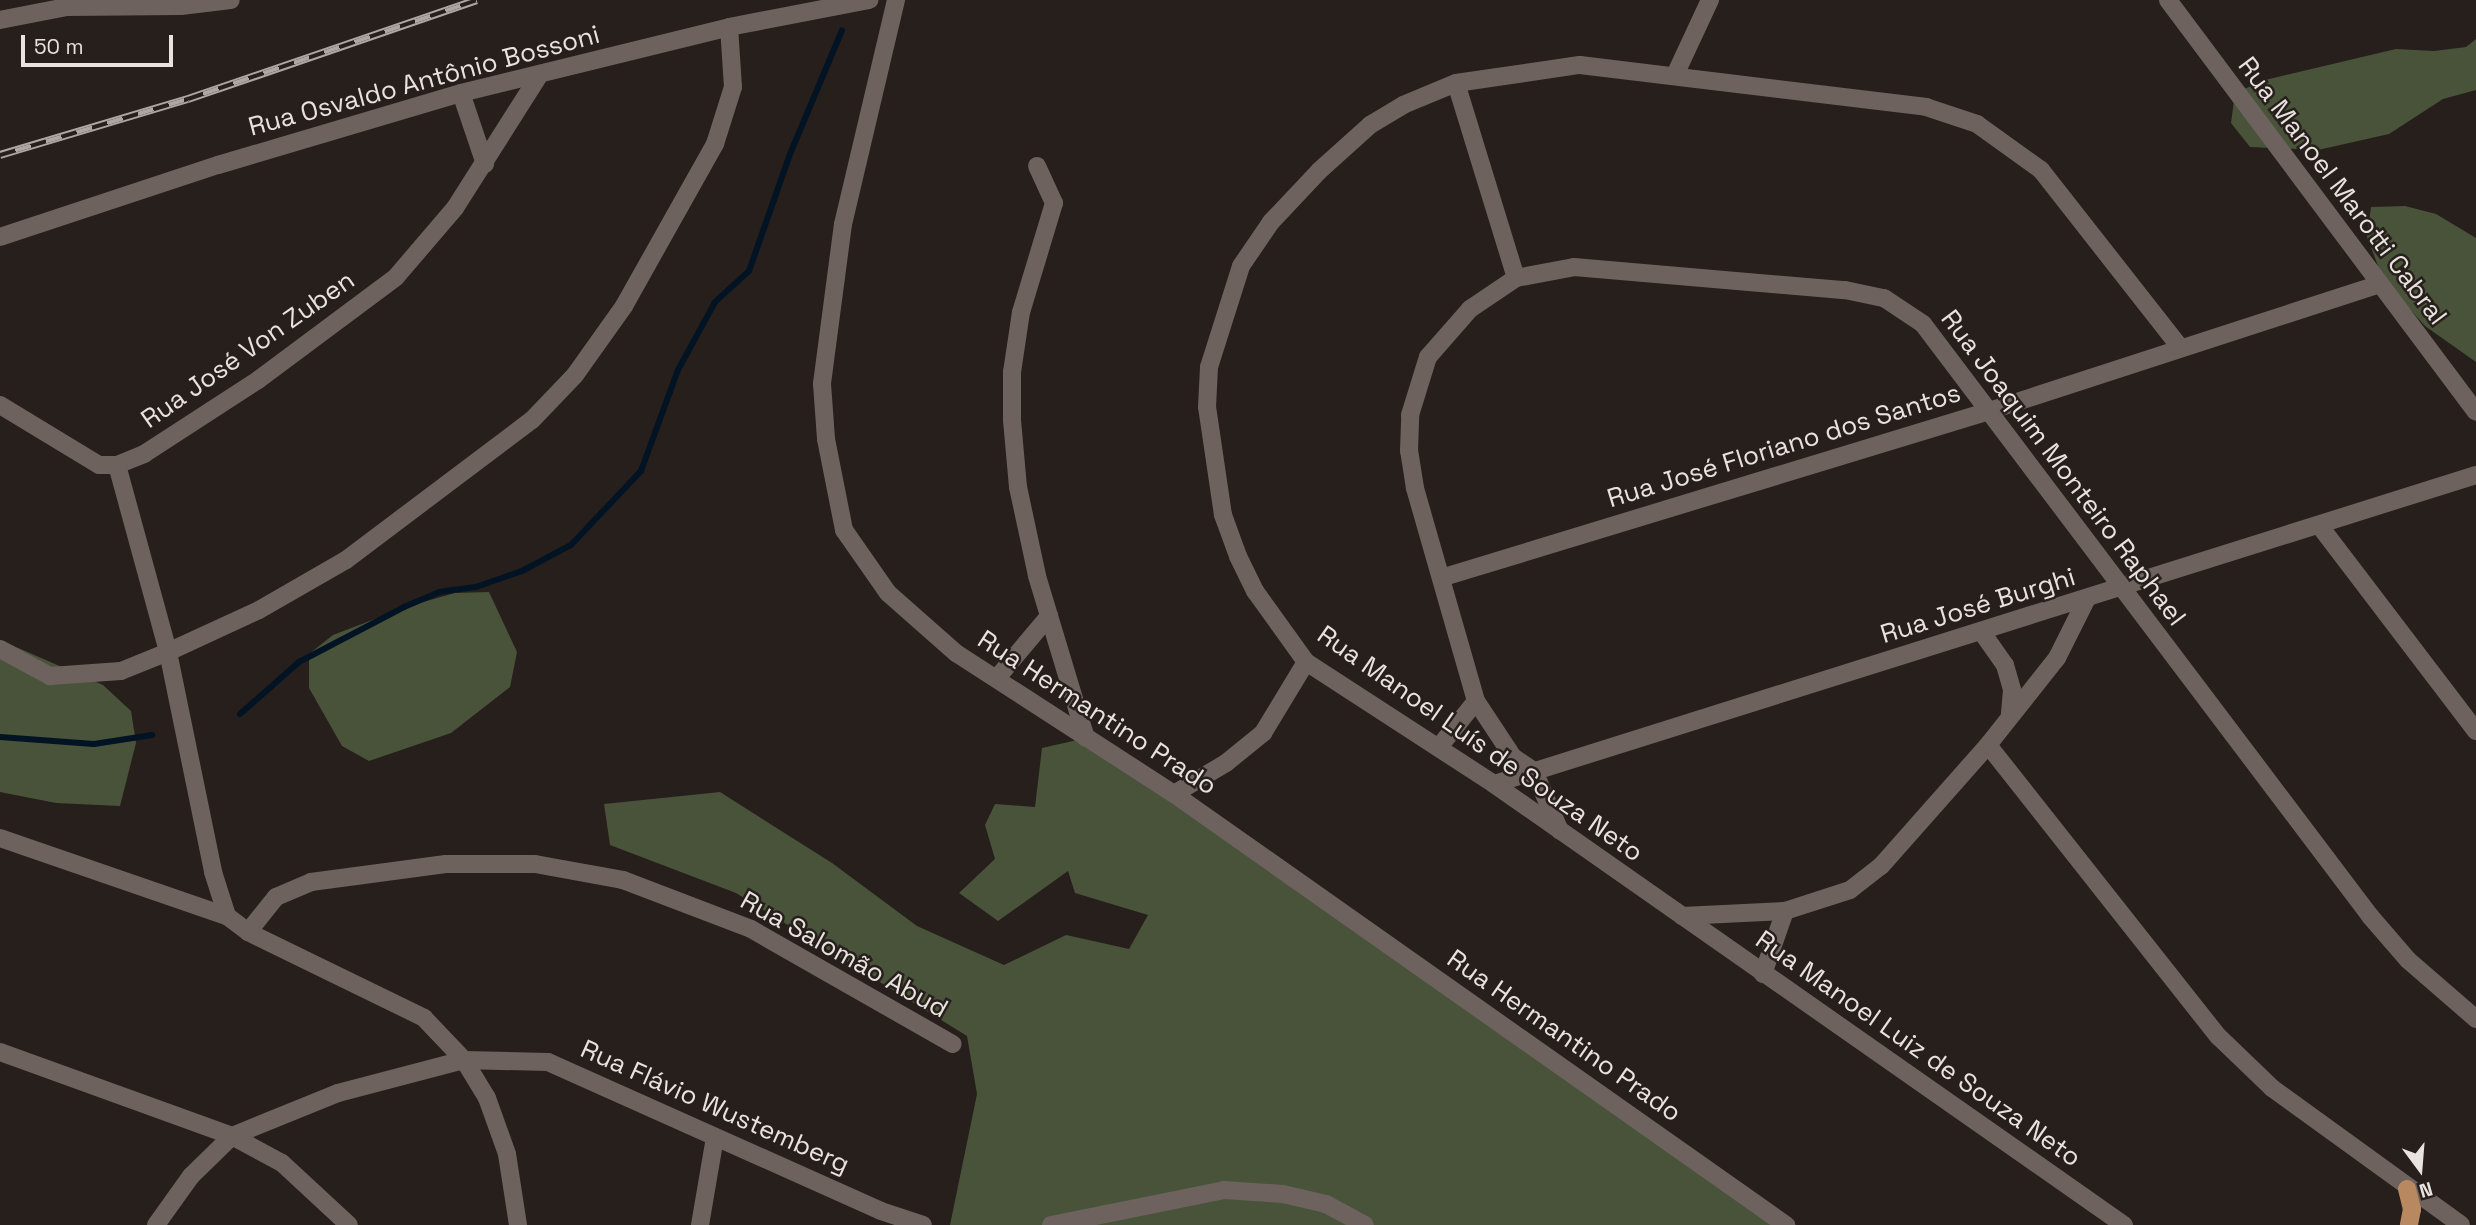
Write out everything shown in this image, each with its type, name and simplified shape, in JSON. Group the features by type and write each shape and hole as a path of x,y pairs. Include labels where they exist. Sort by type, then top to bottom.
{"main road":[{"path":"2407,1189 2412,1209 2409,1225"}],"street":[{"path":"5,12 66,7 181,6 231,0"},
{"name":"Rua Osvaldo Antônio Bossoni","path":"0,237 218,165 461,93 729,27 869,0"},
{"name":"Rua Hermantino Prado","path":"896,0 843,224 827,326 822,384 827,452 844,530 888,593 956,653 1174,794 1787,1225"},
{"path":"1675,75 1710,0"},
{"name":"Rua Manoel Marotti Cabral","path":"2168,0 2378,285 2476,412"},
{"path":"0,649 50,676 121,671 168,652 259,610 346,560 532,420 575,375 637,285 715,144 733,87 729,27"},
{"name":"Rua Manoel Luís de Souza Neto","path":"1682,916 1494,784 1306,662 1255,591 1223,515 1207,407 1209,367 1219,329 1241,266 1271,222 1319,171 1370,125 1403,105 1456,83 1580,65 1926,107 1977,124 2042,170 2179,347"},
{"name":"Rua José Von Zuben","path":"117,464 144,454 258,380 396,277 423,251 485,163 540,74"},
{"path":"1456,83 1516,278"},
{"path":"461,93 485,163"},
{"path":"1037,166 1054,203 1021,312 1012,372 1012,420 1018,487 1049,616 1086,738"},
{"name":"Rua Joaquim Monteiro Raphael","path":"1534,771 1513,757 1476,701 1444,577 1415,488 1409,451 1416,386 1428,357 1470,309 1516,278 1574,267 1845,290 1884,298 1923,324 1986,412 2370,916 2408,960 2476,1019"},
{"name":"Rua José Floriano dos Santos","path":"1444,577 1986,412 2179,347 2378,285"},
{"path":"0,405 99,465 117,464 168,652 213,872 227,916"},
{"name":"Rua José Burghi","path":"1494,784 1981,631 2121,590 2476,475"},
{"path":"2319,525 2476,731"},
{"path":"1682,916 1785,911 1850,890 1881,866 1988,745 2057,657 2086,600"},
{"path":"997,678 1049,616"},
{"path":"1981,631 2005,665 2012,690 2011,714"},
{"path":"1174,794 1226,763 1263,733 1306,662"},
{"path":"1439,747 1476,701"},
{"path":"1988,745 2219,1037 2272,1088 2407,1189 2461,1225"},
{"path":"1534,771 1562,834"},
{"path":"0,838 227,916 248,932 425,1018 464,1060 487,1098 506,1154 518,1225"},
{"name":"Rua Salomão Abud","path":"248,932 276,897 312,882 446,864 536,864 623,880 751,929 953,1044"},
{"path":"1763,974 1785,911"},
{"name":"Rua Manoel Luiz de Souza Neto","path":"1682,916 2124,1225"},
{"path":"0,1052 232,1136 282,1163 349,1225"},
{"name":"Rua Flávio Wustemberg","path":"156,1225 191,1177 232,1136 338,1094 464,1060 548,1062 715,1138 879,1218 923,1225"},
{"path":"700,1225 715,1138"},
{"path":"1051,1225 1224,1190 1283,1194 1326,1203 1365,1225"}],"green space":[{"path":"2476,39 2476,90 2443,99 2389,134 2318,150 2250,147 2231,123 2235,93 2265,80 2396,49 2434,51 2466,47"},
{"path":"2405,206 2436,214 2476,238 2476,362 2425,326 2383,279 2367,237 2371,207"},
{"path":"489,592 517,652 510,687 451,733 369,761 342,746 309,688 309,654 333,635 409,606 455,593"},
{"path":"0,640 103,685 131,711 136,743 120,806 56,803 0,792"},
{"path":"1086,738 1786,1225 950,1225 977,1094 967,1036 736,893 610,845 604,804 720,792 832,863 917,926 1004,965 1066,935 1129,949 1148,915 1075,893 1068,871 998,921 959,893 995,859 985,825 995,804 1035,807 1042,748"}],"waterway":[{"path":"240,714 299,662 404,607 439,592 476,587 522,571 571,545 641,471 678,370 715,302 749,271 790,154 842,30"},
{"path":"0,737 94,744 152,735"}],"railway":[{"path":"0,155 188,99 477,0"}]}
